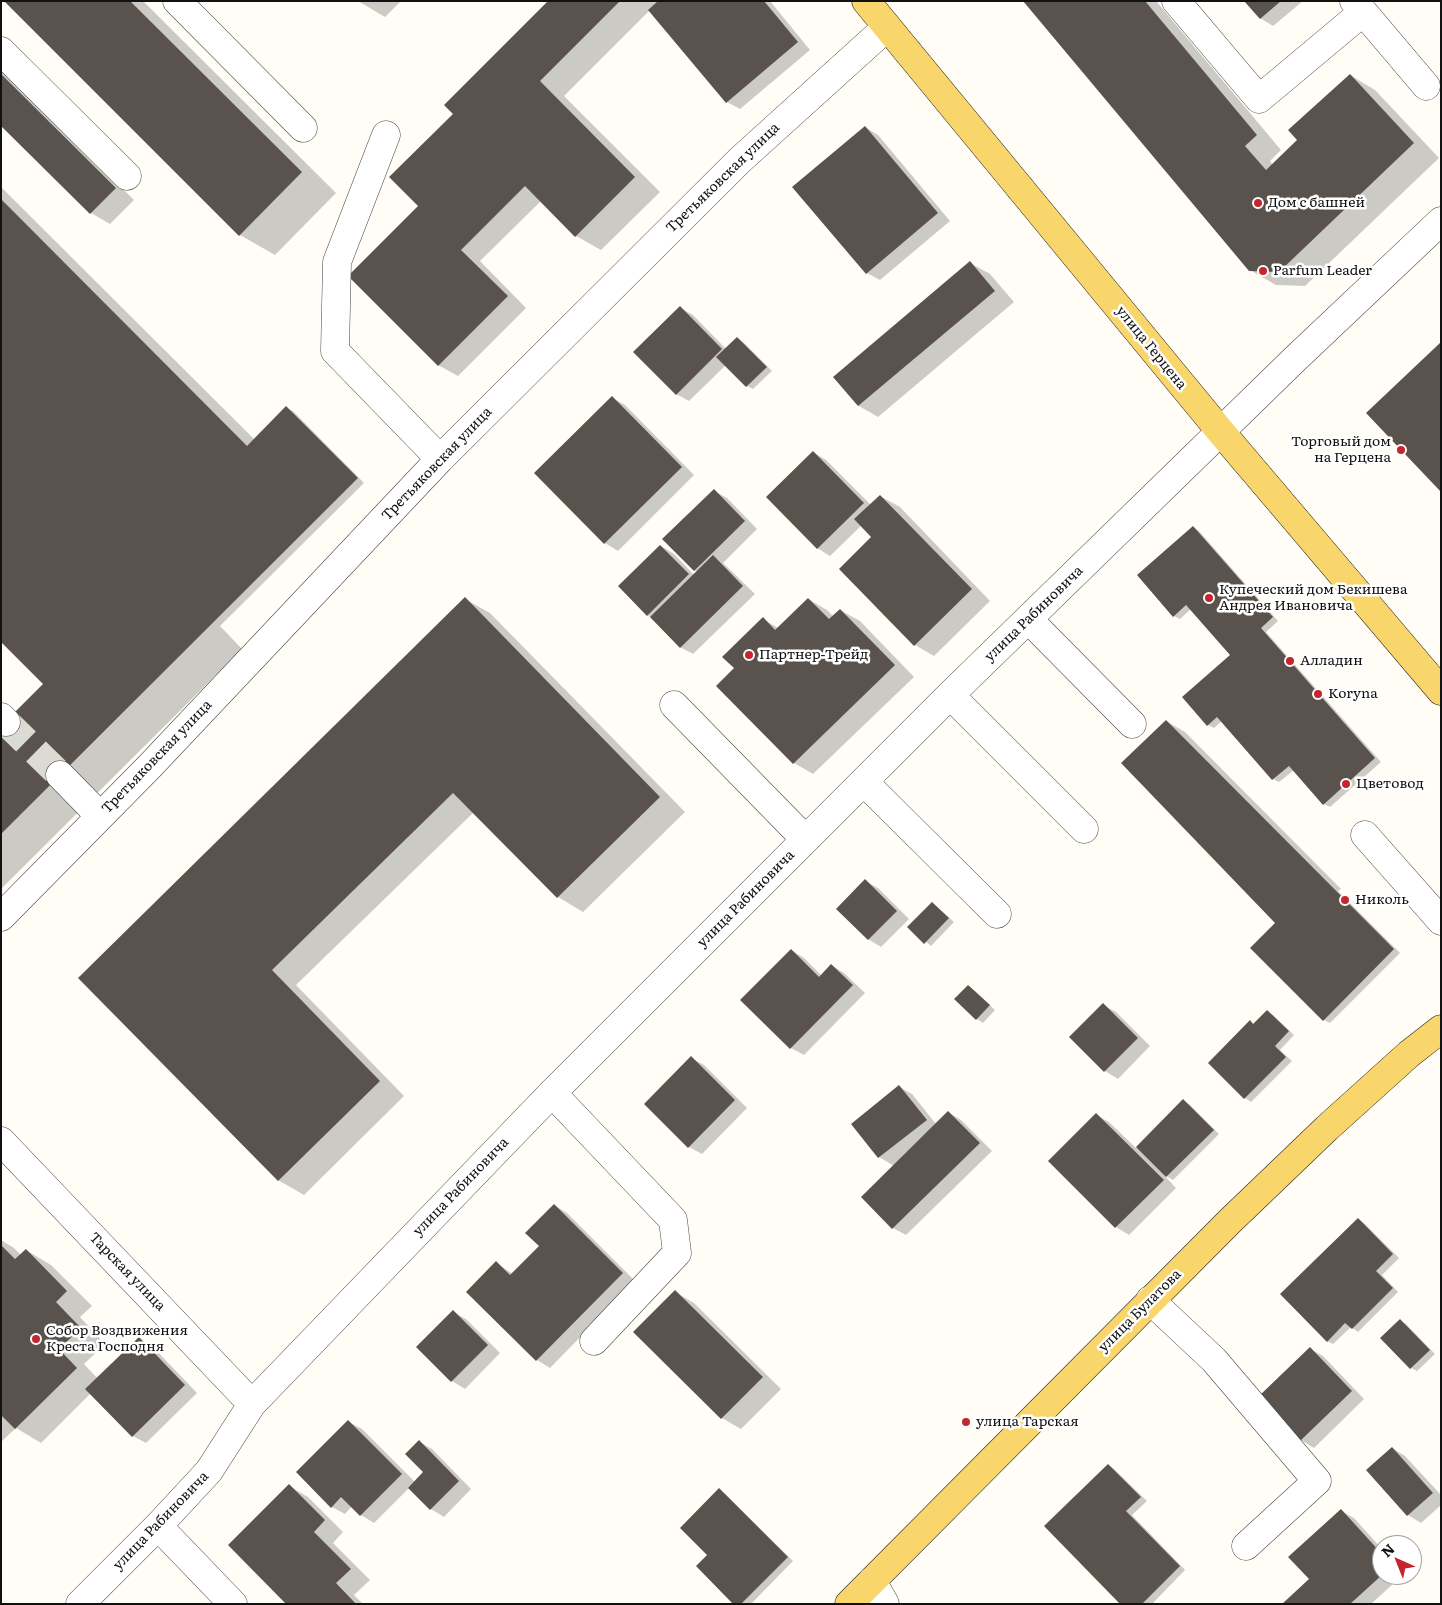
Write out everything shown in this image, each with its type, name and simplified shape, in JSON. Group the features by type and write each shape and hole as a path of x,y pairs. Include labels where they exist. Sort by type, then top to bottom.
{"main road":[{"name":"улица Герцена","path":"866,1 1221,432 1441,691"},
{"name":"улица Булатова","path":"849,1604 878,1592 1150,1300 1327,1128 1409,1054 1441,1029"}],"street":[{"path":"177,1 303,128"},
{"path":"1176,1 1259,99 1358,6 1426,86"},
{"name":"Третьяковская улица","path":"1,917 100,816 440,459 740,160 888,27"},
{"path":"1,51 127,176"},
{"path":"386,135 337,262 335,351 440,459"},
{"name":"улица Рабиновича","path":"84,1602 210,1471 252,1404 552,1094 950,695 1295,359 1441,221"},
{"path":"1029,620 1132,724"},
{"path":"950,695 1084,829"},
{"path":"674,705 805,839"},
{"path":"60,775 100,816"},
{"path":"864,782 996,914"},
{"path":"1365,835 1441,921"},
{"path":"552,1094 673,1220 678,1253 594,1342"},
{"name":"Тарская улица","path":"1,1141 252,1404"},
{"path":"1150,1300 1214,1360 1317,1481 1246,1546"},
{"path":"158,1526 233,1604"}],"building":[{"path":"4,1 130,1 302,172 239,236"},
{"path":"548,1 620,1 540,81 635,177 575,237 525,186 461,250 508,296 438,366 348,276 418,206 389,177 453,114 444,105"},
{"path":"658,1 764,1 798,42 726,103 648,10"},
{"path":"1023,1 1145,1 1257,135 1245,146 1266,170 1297,140 1288,130 1350,74 1414,143 1279,272 1249,271"},
{"path":"1244,1 1281,1 1260,19"},
{"path":"1,74 116,188 90,214 1,126"},
{"path":"865,126 938,213 866,274 792,187"},
{"path":"1,199 247,446 286,406 358,478 1,834 1,726 43,684 1,642"},
{"path":"970,261 995,291 858,406 833,377"},
{"path":"680,306 722,349 676,395 633,352"},
{"path":"737,337 767,367 746,387 716,357"},
{"path":"1441,342 1441,492 1366,413"},
{"path":"612,396 682,467 604,544 534,473"},
{"path":"813,451 864,503 817,549 766,497"},
{"path":"714,489 745,521 694,571 662,539"},
{"path":"880,495 972,589 914,646 839,569 871,537 854,519"},
{"path":"1193,526 1273,617 1261,628 1375,758 1323,805 1289,766 1272,780 1217,717 1207,726 1182,697 1230,655 1186,605 1173,617 1137,575"},
{"path":"660,545 689,574 647,616 618,586"},
{"path":"713,555 743,586 680,648 650,617"},
{"path":"465,597 660,797 557,898 453,793 272,970 380,1081 278,1181 78,978"},
{"path":"808,598 829,619 840,609 895,665 793,764 716,686 734,668 722,657 763,617 775,630"},
{"path":"1166,720 1394,949 1323,1021 1250,948 1275,923 1121,763"},
{"path":"865,879 897,911 868,940 836,909"},
{"path":"932,902 949,918 924,944 907,927"},
{"path":"791,949 819,977 831,964 853,985 790,1049 740,1000"},
{"path":"968,985 990,1005 976,1020 954,999"},
{"path":"1103,1003 1138,1038 1104,1072 1069,1037"},
{"path":"1267,1010 1289,1031 1275,1046 1286,1057 1244,1099 1208,1063 1250,1020 1253,1024"},
{"path":"691,1056 735,1100 688,1148 644,1104"},
{"path":"899,1085 927,1120 878,1158 851,1124"},
{"path":"1183,1099 1214,1130 1166,1177 1136,1147"},
{"path":"948,1111 980,1143 892,1229 861,1197"},
{"path":"1096,1113 1164,1180 1115,1228 1048,1161"},
{"path":"554,1204 623,1273 536,1361 466,1292 496,1261 510,1275 539,1246 525,1233"},
{"path":"1358,1218 1393,1254 1376,1271 1393,1288 1352,1329 1345,1323 1327,1342 1280,1294"},
{"name":"Собор Воздвижения Креста Господня","path":"1,1245 15,1259 26,1249 67,1291 56,1302 81,1328 59,1349 77,1368 15,1429 1,1415"},
{"path":"675,1290 763,1377 721,1419 633,1332"},
{"path":"453,1310 488,1345 451,1382 416,1347"},
{"path":"1400,1319 1430,1350 1410,1369 1380,1338"},
{"path":"139,1337 185,1385 132,1437 85,1389"},
{"path":"1310,1347 1352,1391 1300,1441 1258,1397"},
{"path":"348,1420 402,1474 360,1516 341,1497 331,1508 296,1472"},
{"path":"419,1440 459,1481 430,1510 408,1488 423,1472 405,1454"},
{"path":"1392,1447 1433,1493 1407,1516 1366,1470"},
{"path":"1108,1464 1141,1497 1126,1511 1180,1566 1142,1604 1120,1604 1044,1526"},
{"path":"289,1484 325,1520 314,1532 351,1569 336,1583 356,1604 286,1604 228,1545"},
{"path":"719,1488 788,1557 741,1604 733,1604 696,1566 707,1555 680,1528"},
{"path":"1341,1509 1372,1543 1372,1584 1350,1604 1282,1604 1309,1579 1288,1557"}],"tunnel":[{"path":"6,722 60,775"}],"place":[{"name":"Дом с башней","path":"1258,203"},
{"name":"Parfum Leader","path":"1263,271"},
{"name":"Торговый дом на Герцена","path":"1401,450"},
{"name":"Купеческий дом Бекишева Андрея Ивановича","path":"1209,598"},
{"name":"Партнер-Трейд","path":"749,655"},
{"name":"Алладин","path":"1290,661"},
{"name":"Koryna","path":"1318,694"},
{"name":"Цветовод","path":"1346,784"},
{"name":"Николь","path":"1345,900"},
{"name":"Собор Воздвижения Креста Господня","path":"36,1339"},
{"name":"улица Тарская","path":"966,1422"}]}
